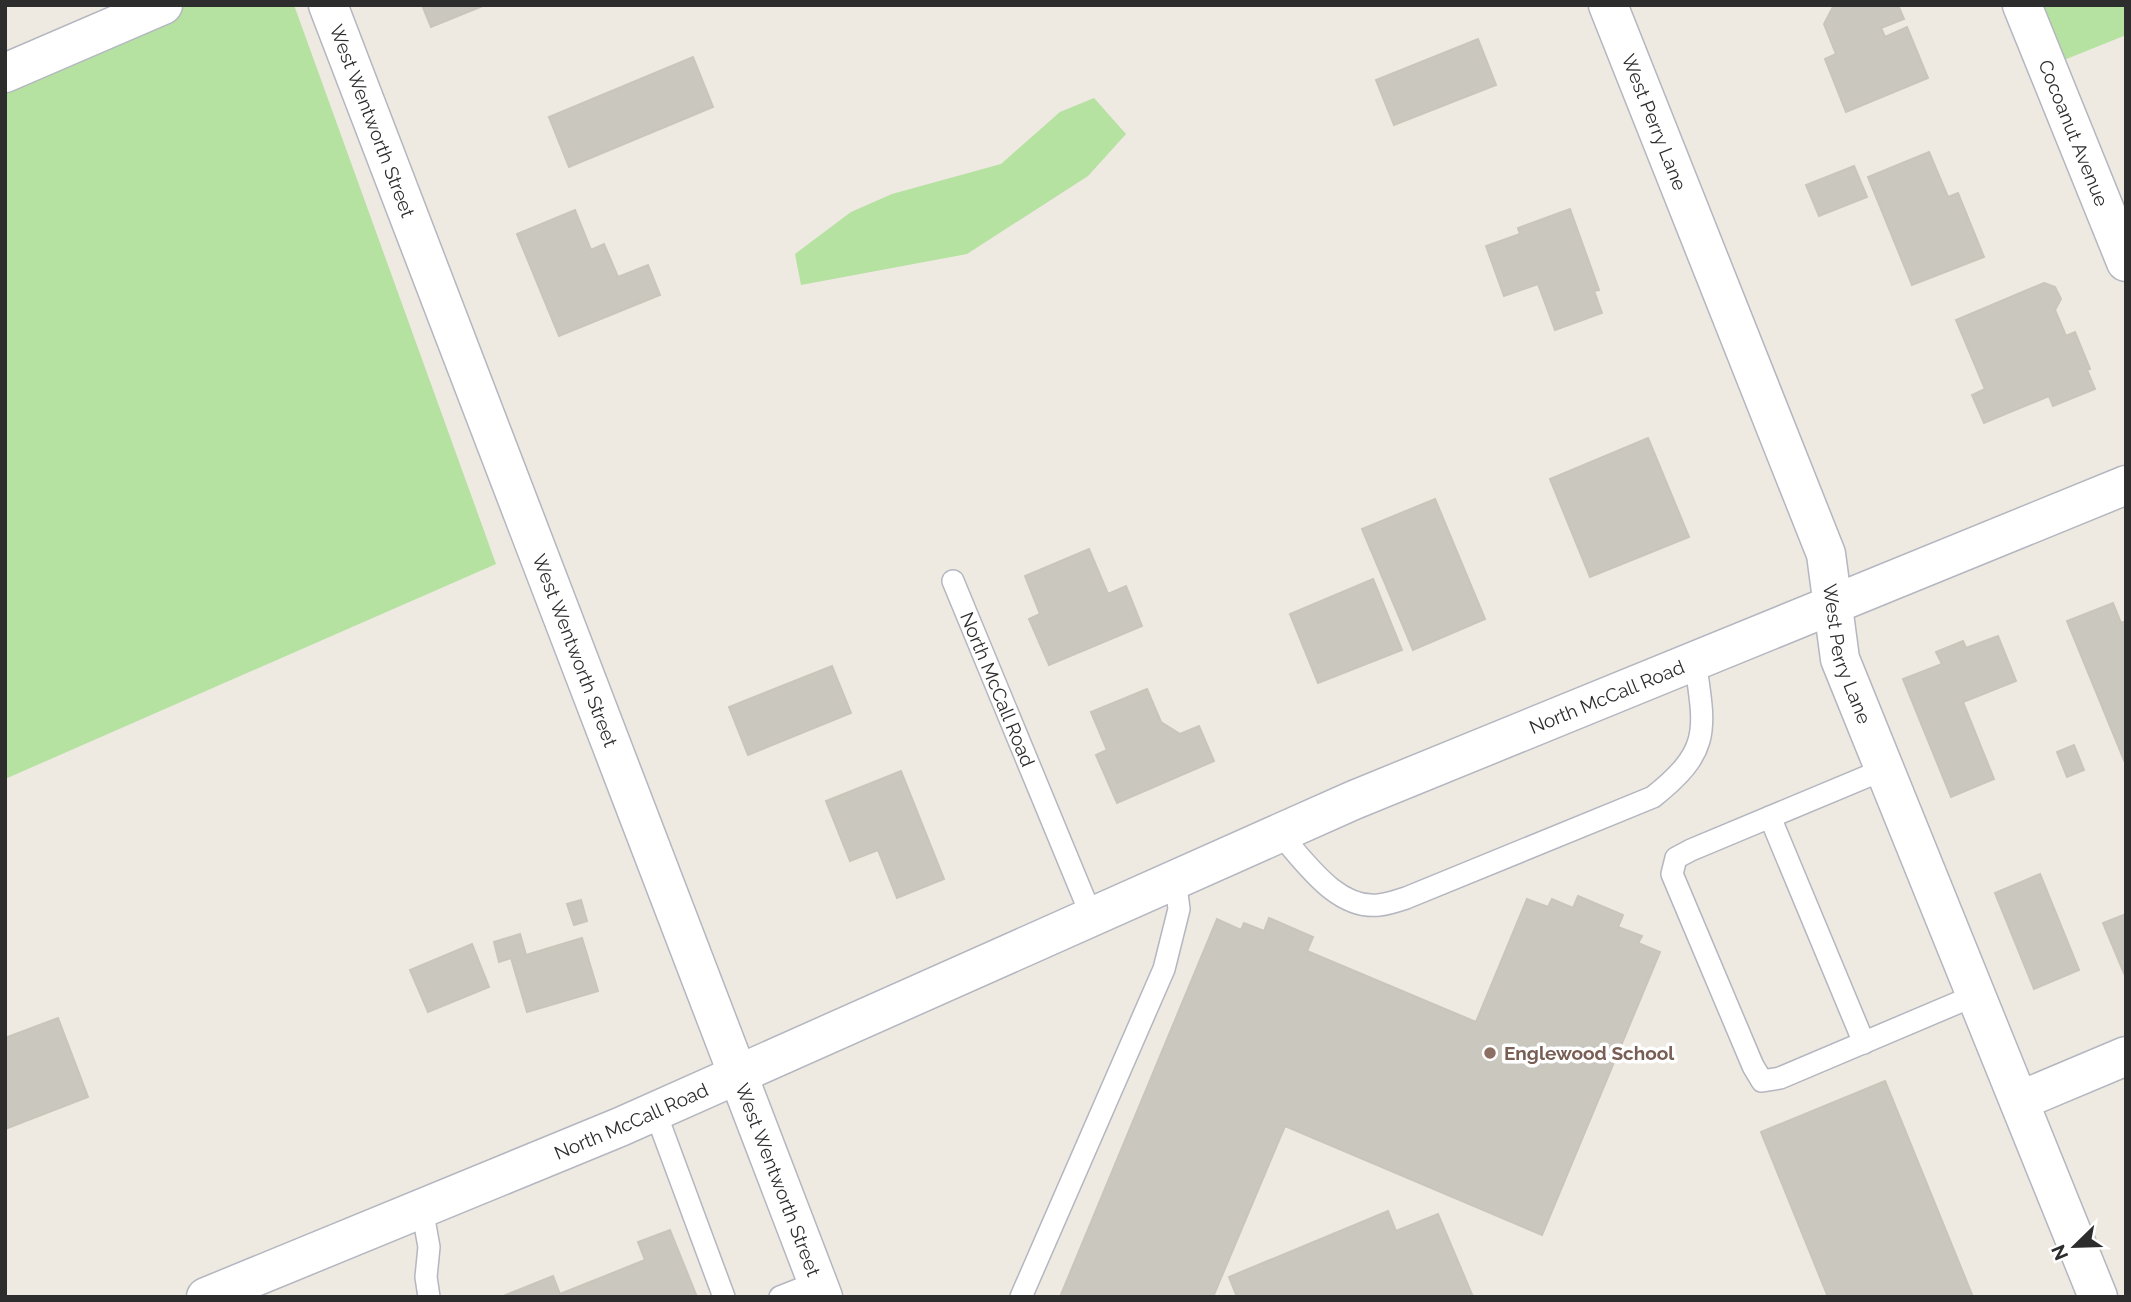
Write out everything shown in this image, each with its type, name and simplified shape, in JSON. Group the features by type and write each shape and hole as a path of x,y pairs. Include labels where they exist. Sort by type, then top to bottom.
{"street":[{"path":"5,73 163,5"},
{"name":"West Wentworth Street","path":"328,5 820,1289"},
{"name":"West Perry Lane","path":"1608,5 1826,554 1840,659 2098,1297"},
{"name":"Cocoanut Avenue","path":"2022,5 2126,262"},
{"name":"North McCall Road","path":"206,1297 655,1111 1279,833 2126,485"},
{"path":"2019,1101 2126,1056"}],"lane":[{"name":"North McCall Road","path":"953,581 1091,915"},
{"path":"1279,833 1329,886 1350,902 1377,906 1406,898 1641,802 1653,797 1678,778 1695,755 1704,724 1695,660"},
{"path":"1885,769 1676,858 1672,874 1753,1066 1762,1081 1780,1078 1976,995"},
{"path":"1770,817 1864,1043"},
{"path":"1021,1297 1164,969 1179,909 1175,878"},
{"path":"655,1111 724,1297"},
{"path":"422,1208 429,1247 426,1277 429,1297"},
{"path":"780,1297 820,1289"}],"green space":[{"path":"158,5 294,5 496,564 5,779 5,70"},
{"path":"2042,5 2126,5 2126,35 2064,60"},
{"path":"1094,98 1126,134 1088,176 967,254 801,285 795,254 851,212 892,194 1001,164 1060,112"}],"building":[{"path":"422,5 485,5 431,27"},
{"path":"1834,5 1898,5 1904,19 1881,28 1885,37 1907,27 1928,78 1846,112 1825,59 1836,54 1824,24"},
{"path":"1478,39 1496,85 1394,125 1376,80"},
{"path":"693,57 713,107 569,167 549,117"},
{"path":"1929,152 1948,197 1958,193 1984,257 1912,285 1868,177"},
{"path":"1854,166 1867,197 1819,216 1806,185"},
{"path":"1570,209 1599,290 1594,291 1602,313 1555,330 1538,284 1504,296 1486,246 1520,234 1518,228"},
{"path":"575,210 591,250 604,244 618,277 648,265 660,295 559,336 517,234"},
{"path":"2044,283 2055,287 2061,299 2055,310 2066,336 2075,332 2095,389 2053,406 2049,396 1984,423 1972,395 1985,389 1956,320"},
{"path":"1648,438 1689,537 1590,577 1550,479"},
{"path":"1435,499 1485,619 1413,650 1362,529"},
{"path":"1089,549 1108,594 1126,586 1142,626 1049,665 1029,619 1040,614 1025,576"},
{"path":"1373,579 1402,650 1318,683 1290,614"},
{"path":"2113,603 2121,623 2126,621 2126,765 2067,621"},
{"path":"1998,636 2016,681 1963,702 1994,779 1951,797 1903,679 1942,664 1936,652 1963,641 1966,648"},
{"path":"832,666 851,713 748,755 729,707"},
{"path":"1147,689 1161,722 1180,734 1199,726 1214,761 1117,803 1096,755 1107,750 1091,712"},
{"path":"2074,745 2084,770 2067,777 2057,752"},
{"path":"901,771 944,879 897,898 878,850 850,861 826,801"},
{"path":"2040,874 2079,970 2034,989 1995,893"},
{"path":"1578,896 1623,915 1618,927 1642,936 1638,943 1660,952 1542,1235 1285,1126 1213,1297 1060,1297 1217,919 1241,930 1244,923 1264,931 1269,918 1313,937 1307,951 1476,1022 1527,899 1548,907 1552,899 1573,908"},
{"path":"581,900 587,921 574,925 567,904"},
{"path":"2126,914 2126,978 2103,923"},
{"path":"520,934 526,955 582,938 598,991 527,1012 511,958 499,962 494,942"},
{"path":"472,944 489,987 428,1012 410,970"},
{"path":"58,1018 88,1097 5,1129 5,1038"},
{"path":"1885,1081 1973,1297 1828,1297 1761,1132"},
{"path":"1388,1211 1396,1231 1438,1214 1473,1297 1237,1297 1229,1277"},
{"path":"670,1230 697,1297 501,1297 553,1276 560,1294 645,1260 638,1242"}],"place":[{"name":"Englewood School","path":"1490,1053"}]}
